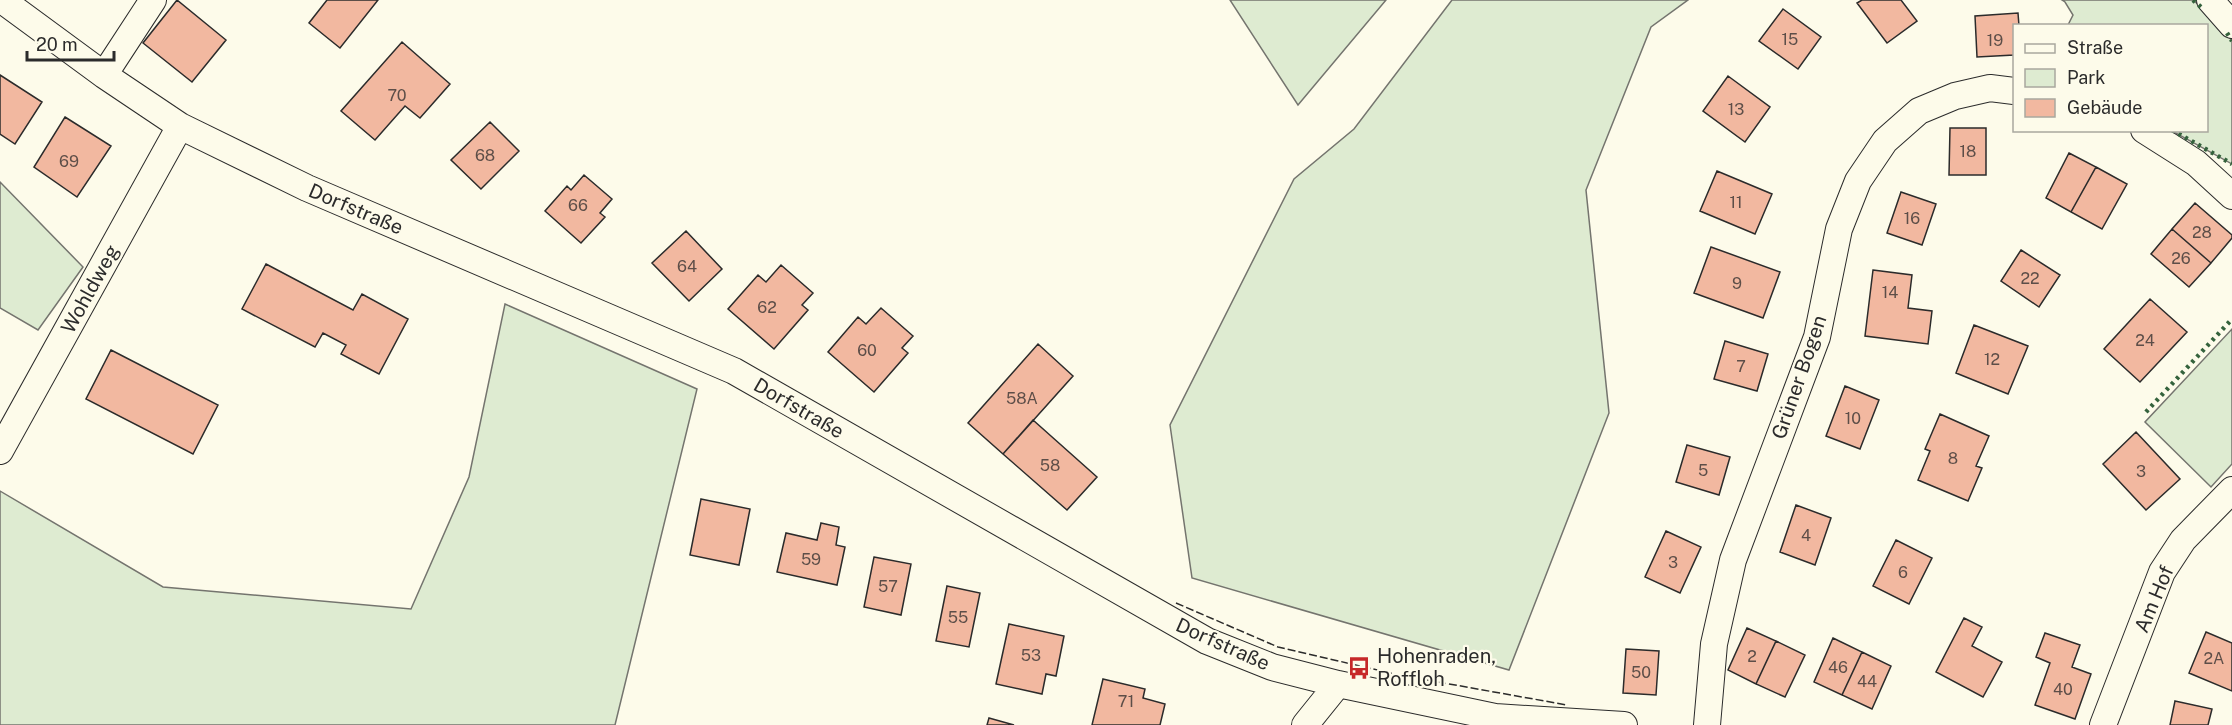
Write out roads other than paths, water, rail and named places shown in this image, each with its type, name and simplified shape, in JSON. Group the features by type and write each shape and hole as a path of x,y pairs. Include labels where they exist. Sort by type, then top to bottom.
{"street":[{"name":"Dorfstraße","path":"2,0 104,75 180,126 308,188 734,371 1207,641 1272,667 1338,684 1495,717 1624,725"},
{"path":"104,75 153,0"},
{"path":"2210,0 2232,25"},
{"name":"Grüner Bogen","path":"1707,725 1714,644 1733,560 1817,337 1839,229 1858,181 1885,141 1919,111 1955,96 1989,88 2013,91"},
{"name":"Wohldweg","path":"0,452 180,126"},
{"path":"2147,132 2196,163 2232,196"},
{"name":"Am Hof","path":"2103,725 2162,572 2182,540 2232,490"},
{"path":"1305,725 1338,684"}],"place":[{"name":"Hohenraden, Roffloh","path":"1359,668"}]}
